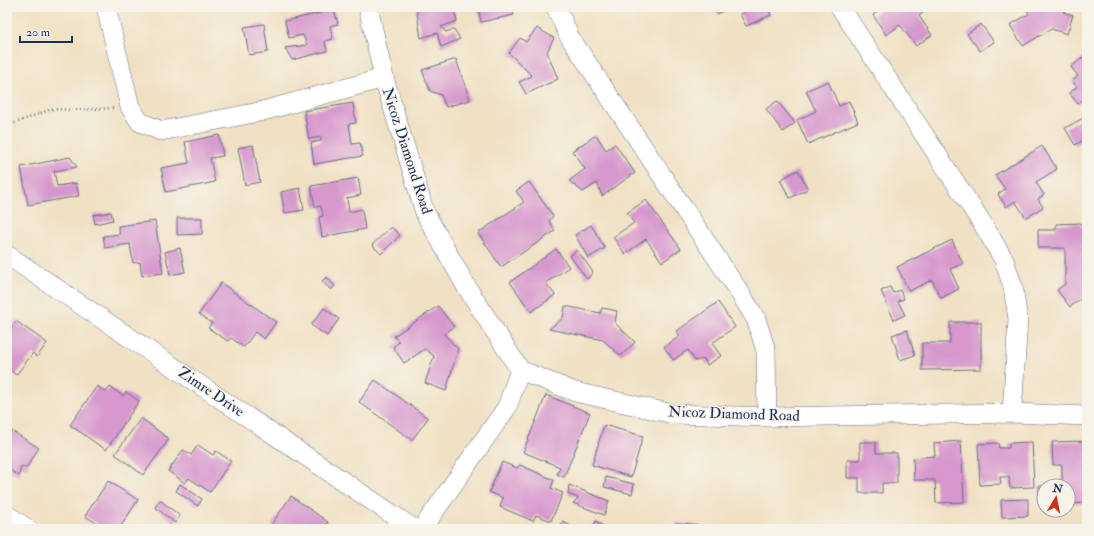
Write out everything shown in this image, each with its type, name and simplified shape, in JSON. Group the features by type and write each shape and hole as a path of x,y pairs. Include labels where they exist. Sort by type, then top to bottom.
{"street":[{"path":"106,7 130,107 140,122 161,132 259,112 384,78"},
{"name":"Nicoz Diamond Road","path":"368,7 384,78 425,213 466,286 520,370 576,392 673,414 767,417 1012,413 1087,416"},
{"path":"556,7 569,36 756,319 766,351 767,417"},
{"path":"844,8 984,226 1004,260 1013,287 1018,319 1012,413"},
{"name":"Zimre Drive","path":"7,255 414,529"},
{"path":"422,529 506,407 520,370"},
{"path":"7,514 28,529"}],"path":[{"path":"7,126 52,109 75,110 130,107"}],"building":[{"path":"416,7 453,7 457,21 441,27 446,32 454,29 460,39 441,47 437,33 421,38"},
{"path":"478,7 512,7 514,15 481,22"},
{"path":"714,7 732,7 717,14"},
{"path":"752,7 767,7 771,15 746,26 740,14"},
{"path":"884,7 931,7 919,16 932,35 916,46 900,25 886,35 873,15"},
{"path":"1025,7 1071,7 1063,12 1073,15 1067,34 1051,29 1023,46 1010,25 1029,14"},
{"path":"334,10 338,24 330,26 333,39 325,41 327,51 292,60 285,48 307,45 303,35 289,38 285,21"},
{"path":"264,24 268,52 249,55 244,27"},
{"path":"981,24 994,42 980,51 967,34"},
{"path":"537,28 554,38 547,52 558,79 526,94 519,82 532,76 509,53 520,38 526,42"},
{"path":"1087,54 1087,96 1078,104 1069,93 1077,87 1072,81 1078,76 1071,67"},
{"path":"456,59 470,100 446,107 441,95 430,91 422,70"},
{"path":"828,81 839,106 849,101 858,122 808,144 797,120 816,111 806,91"},
{"path":"777,101 795,123 783,132 766,109"},
{"path":"353,103 356,123 349,124 352,144 360,143 363,156 314,164 311,143 321,141 321,137 309,139 304,111"},
{"path":"1087,116 1087,138 1075,145 1065,128"},
{"path":"219,135 223,156 210,158 215,182 166,192 161,168 189,163 185,142"},
{"path":"596,135 606,150 615,144 635,173 602,196 597,183 583,192 569,181 585,169 572,151"},
{"path":"253,145 260,182 245,185 238,148"},
{"path":"1042,146 1057,169 1036,182 1044,195 1038,199 1043,207 1026,218 1015,201 1006,207 998,194 1005,189 995,175"},
{"path":"70,157 77,167 54,171 57,186 76,183 79,196 28,205 21,167"},
{"path":"798,170 808,189 790,198 780,180"},
{"path":"358,178 361,195 347,198 349,212 362,209 365,229 322,237 319,217 323,216 321,206 315,207 311,186"},
{"path":"529,182 553,216 549,221 555,231 501,267 478,233 524,202 516,191"},
{"path":"300,188 304,210 285,213 281,192"},
{"path":"646,200 681,249 662,262 646,239 625,254 613,237 634,223 627,213"},
{"path":"111,212 113,220 95,224 93,215"},
{"path":"177,218 202,218 202,234 177,235"},
{"path":"155,221 163,273 142,276 140,262 133,263 130,244 105,248 103,236 120,234 118,226"},
{"path":"1080,223 1087,233 1087,294 1070,307 1057,290 1065,284 1065,248 1038,248 1038,230 1056,230 1056,224"},
{"path":"591,225 605,248 588,258 575,235"},
{"path":"391,227 400,235 381,254 372,245"},
{"path":"952,240 963,264 950,269 959,289 941,298 932,280 909,291 897,267"},
{"path":"180,248 185,272 170,275 165,252"},
{"path":"556,249 569,267 546,283 555,295 531,312 510,282"},
{"path":"577,250 593,272 587,279 570,256"},
{"path":"327,277 335,286 331,290 322,281"},
{"path":"221,283 276,322 264,339 255,332 244,347 231,338 228,341 208,328 212,323 199,314"},
{"path":"890,287 893,293 900,290 904,299 898,301 905,315 894,320 881,291"},
{"path":"718,302 735,327 712,343 721,356 707,365 704,359 695,361 688,350 673,360 664,347 680,336 677,331"},
{"path":"438,306 454,327 444,334 458,349 446,391 425,383 434,356 425,349 404,363 393,347 399,342 394,336"},
{"path":"565,306 600,313 602,308 617,311 615,323 635,342 621,356 603,340 549,329 563,318"},
{"path":"324,308 339,319 327,336 311,325"},
{"path":"16,321 47,343 37,357 33,353 16,375 7,368 7,341 10,337 7,333"},
{"path":"950,322 981,322 981,369 922,370 922,343 950,343"},
{"path":"907,330 915,355 900,360 892,335"},
{"path":"375,380 428,418 412,440 359,402"},
{"path":"97,386 106,392 110,387 123,396 126,392 139,401 106,450 70,425"},
{"path":"546,395 590,413 564,477 557,474 560,467 523,452"},
{"path":"141,418 169,439 143,475 115,454"},
{"path":"604,425 643,436 631,477 592,465"},
{"path":"7,428 39,448 26,468 21,466 19,476 7,468"},
{"path":"961,441 964,502 936,503 935,480 914,480 913,458 935,456 934,443"},
{"path":"1087,441 1087,503 1076,504 1076,478 1062,478 1062,465 1053,465 1052,442"},
{"path":"860,442 876,442 876,453 897,453 897,483 882,483 882,493 859,493 859,478 847,478 847,460 860,460"},
{"path":"1032,442 1034,487 1010,488 1009,477 1000,477 1001,484 980,485 978,444 998,443 999,448 1009,448 1009,443"},
{"path":"198,445 213,455 216,451 231,461 210,492 189,478 185,483 168,471 183,450 191,455"},
{"path":"502,462 517,468 520,465 554,480 551,488 563,493 551,521 536,515 533,521 500,507 503,498 489,492"},
{"path":"606,477 634,484 632,494 604,487"},
{"path":"108,481 138,500 119,529 95,529 98,524 85,516"},
{"path":"180,484 202,499 198,506 176,491"},
{"path":"569,485 609,501 604,515 573,503 578,498 568,494"},
{"path":"291,496 328,522 323,529 277,529 271,525"},
{"path":"1028,499 1028,516 1002,517 1001,500"},
{"path":"160,500 180,516 175,523 155,507"},
{"path":"563,521 575,529 558,529"},
{"path":"596,521 608,529 591,529"},
{"path":"676,523 699,525 699,529 676,529"},
{"path":"804,527 834,527 834,529 804,529"}]}
